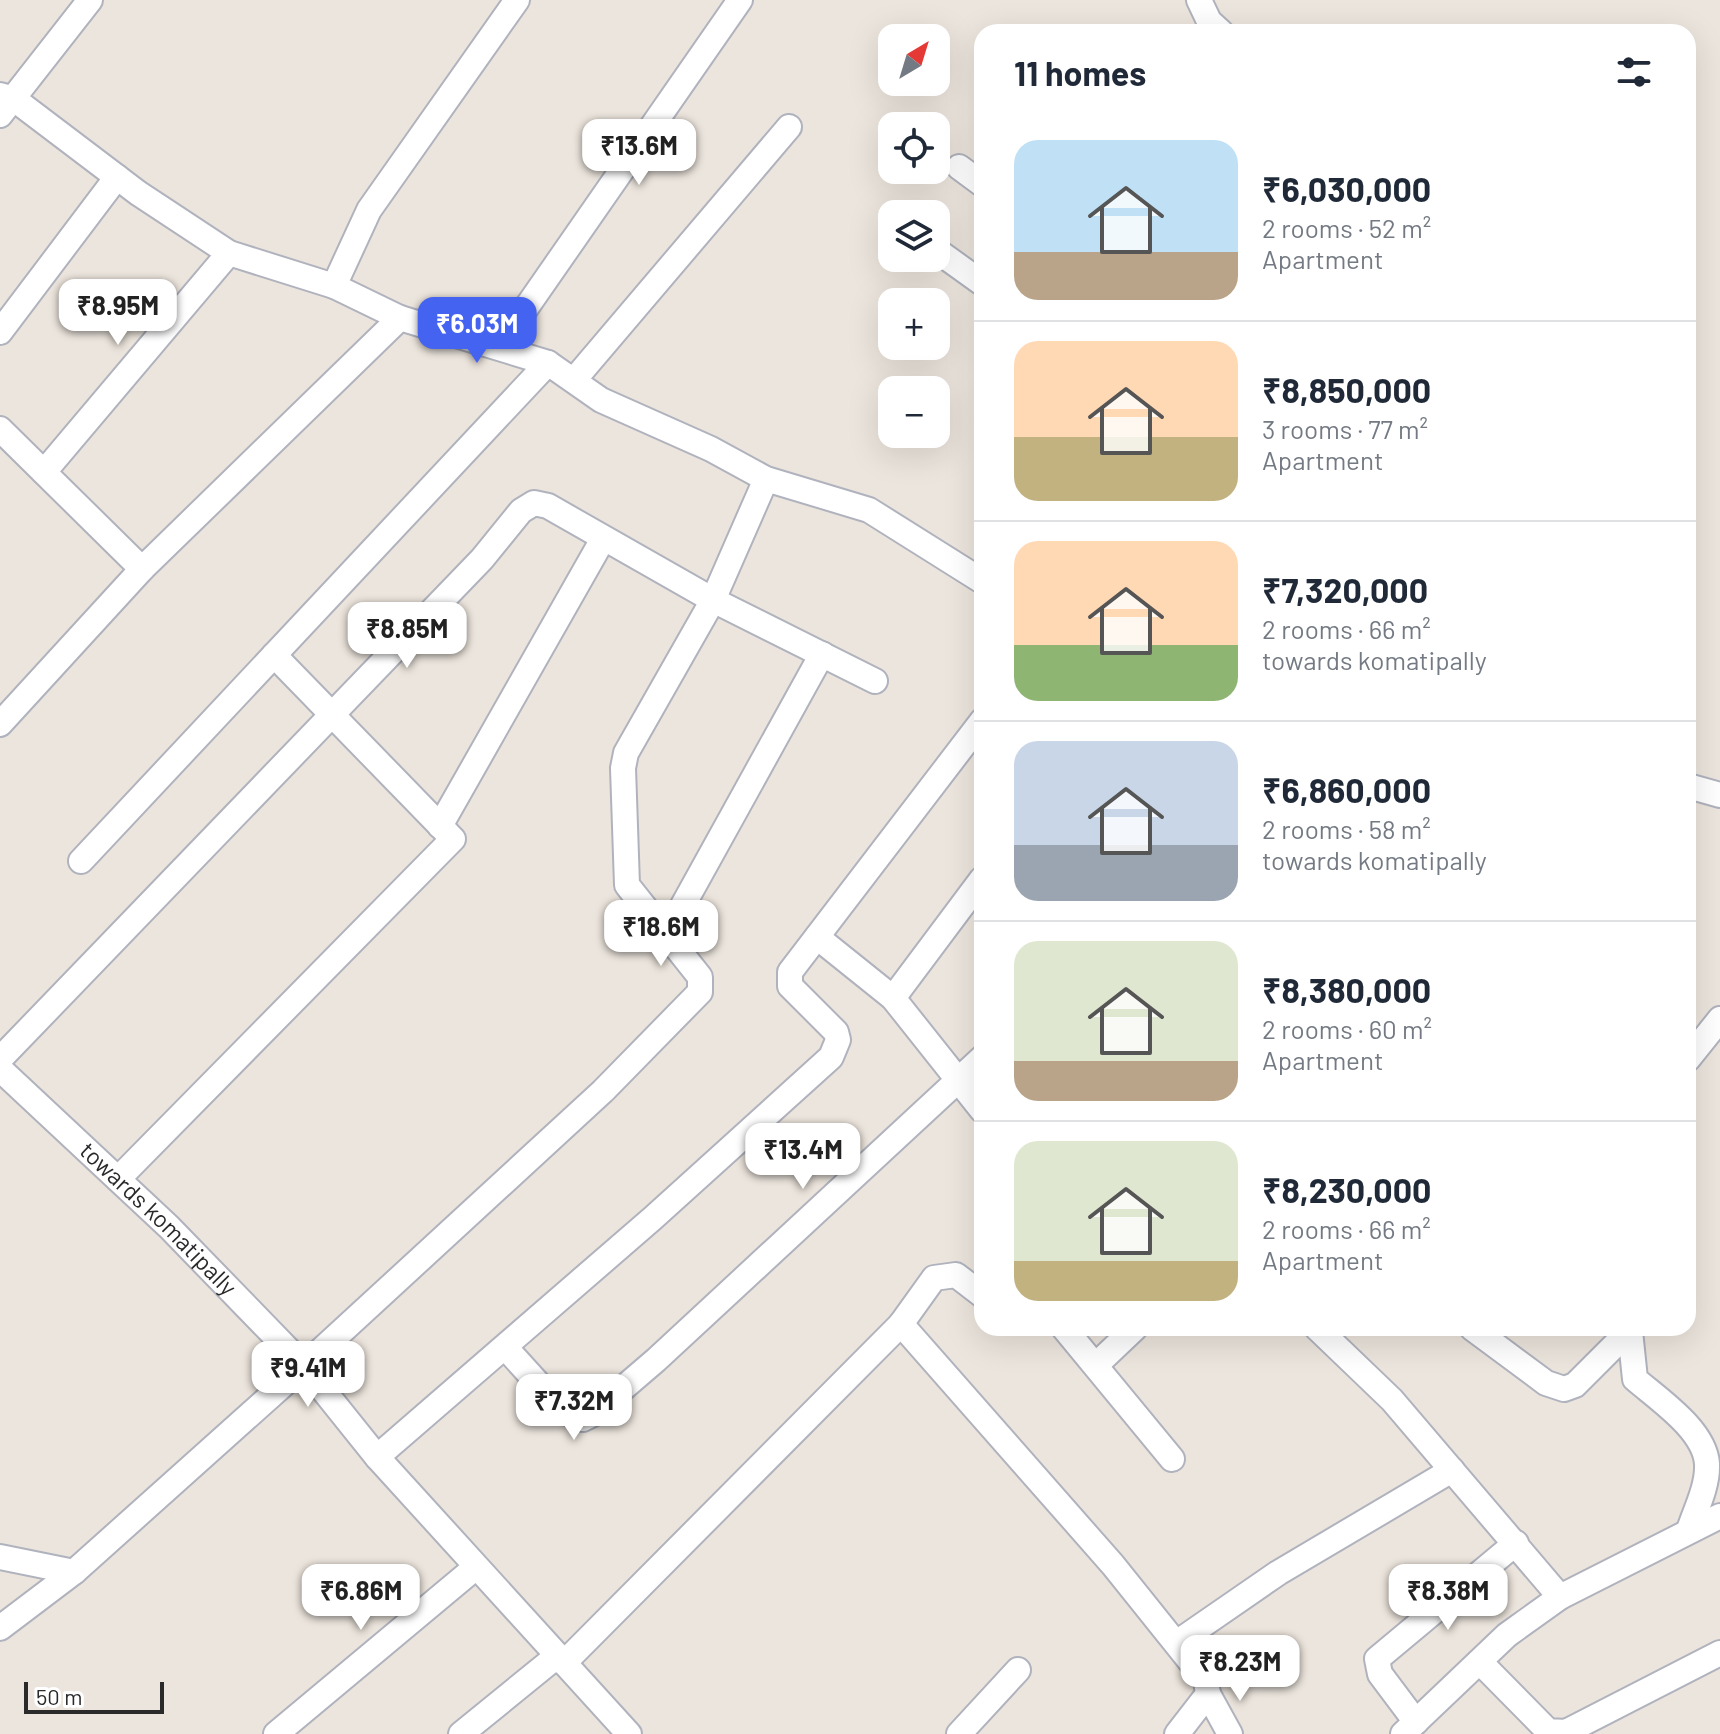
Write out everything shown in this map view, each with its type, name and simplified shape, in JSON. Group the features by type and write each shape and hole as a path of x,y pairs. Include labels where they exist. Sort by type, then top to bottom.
{"street":[{"path":"90,0 5,103 229,253 334,286 400,318 548,363 601,400 711,449 766,479 869,510 974,576"},
{"path":"334,286 369,210 517,0"},
{"path":"499,347 740,0"},
{"path":"1199,0 1212,24"},
{"path":"574,380 789,127"},
{"path":"959,167 974,178"},
{"path":"0,332 117,177"},
{"path":"44,472 229,253"},
{"path":"950,260 974,277"},
{"path":"0,724 142,569 400,318"},
{"path":"81,861 548,363"},
{"path":"0,429 142,569"},
{"path":"0,1628 74,1572 304,1366 603,1091 697,997 702,981 627,885 623,768 626,753 713,600 766,479"},
{"path":"0,1059 482,559 521,511 534,503 548,506 713,600 875,681"},
{"path":"440,826 603,539"},
{"path":"666,936 822,654"},
{"path":"118,1179 453,839 274,655"},
{"path":"377,1457 831,1057 838,1040 836,1032 797,996 788,979 974,731"},
{"path":"1696,788 1720,795"},
{"path":"893,998 974,890"},
{"path":"817,937 893,998 974,1101"},
{"path":"1696,1049 1720,1019"},
{"path":"505,1347 563,1411 583,1419 593,1414 656,1360 974,1065"},
{"name":"towards komatipally","path":"0,1069 118,1179 304,1366 377,1457 629,1734"},
{"path":"461,1734 560,1660 901,1324 934,1278 956,1275 974,1289"},
{"path":"901,1324 1178,1642 1209,1686 1208,1694 1177,1734"},
{"path":"1071,1336 1172,1459"},
{"path":"1096,1365 1127,1336"},
{"path":"1325,1336 1392,1400 1560,1597"},
{"path":"1483,1336 1546,1383 1564,1389 1575,1385 1625,1336"},
{"path":"1631,1336 1635,1379 1687,1426 1701,1445 1707,1462 1704,1485 1689,1530"},
{"path":"1178,1642 1278,1573 1452,1470"},
{"path":"1516,1543 1377,1659 1380,1674 1409,1728 1507,1635 1560,1597 1720,1516"},
{"path":"0,1557 74,1572"},
{"path":"276,1734 476,1567"},
{"path":"1480,1662 1548,1731 1556,1733 1566,1732 1720,1653"},
{"path":"959,1734 1018,1670"},
{"path":"1208,1694 1230,1734"}]}
